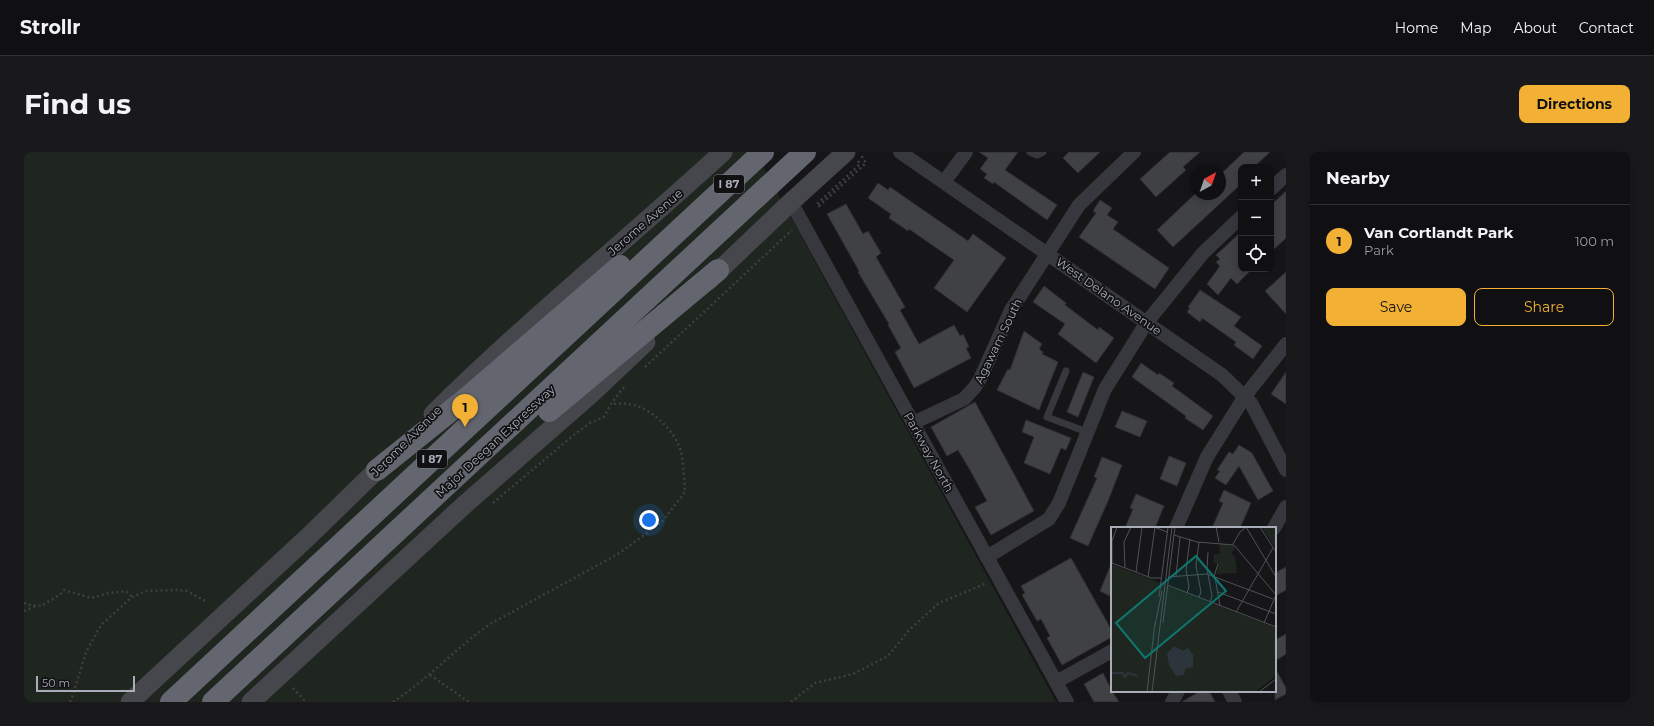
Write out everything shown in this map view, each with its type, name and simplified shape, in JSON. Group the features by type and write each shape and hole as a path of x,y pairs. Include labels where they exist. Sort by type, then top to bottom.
{"highway":[{"name":"I 87","path":"171,702 763,152"},
{"name":"Major Deegan Expressway","path":"213,702 805,152"},
{"path":"377,470 468,397 616,269 694,216"},
{"path":"450,482 528,429 569,393 718,270"}],"main road":[{"name":"Jerome Avenue","path":"130,702 303,541 515,336 656,213 723,152"},
{"path":"251,702 462,507 628,359 718,270 846,152"}],"street":[{"name":"West Delano Avenue","path":"900,152 1222,375 1251,403 1286,470"},
{"path":"944,182 966,152"},
{"name":"Agawam South","path":"913,423 964,399 972,391 1011,310 1078,205 1134,152"},
{"path":"1274,186 1286,175"},
{"name":"Parkway North","path":"791,202 1067,702"},
{"path":"987,557 1049,519 1059,503 1105,389 1147,322 1203,253 1238,220"},
{"path":"1176,527 1207,457 1245,396 1286,344"},
{"path":"1275,527 1286,507"},
{"path":"1056,682 1111,652"},
{"path":"1172,702 1177,692"},
{"path":"1230,692 1235,702"}],"lane":[{"path":"1030,152 1037,155 1043,152"},
{"path":"1066,371 1047,417 1087,432"}],"path":[{"path":"838,179 858,161 860,164 817,204 820,206 866,163 864,160"},
{"path":"393,702 430,675 476,634 490,624 618,554 662,522 685,492 681,451 668,428 658,418 641,408 627,404 611,404"},
{"path":"792,702 815,683 853,674 888,656 909,630 938,603 999,579"},
{"path":"24,603 42,606 50,599 60,595 64,590 91,598 109,593 126,591 132,597"},
{"path":"70,702 86,652 101,626 132,597 146,591 177,590 187,592 207,602"},
{"path":"24,611 36,606"},
{"path":"430,675 469,702"},
{"path":"293,688 306,702"}],"shaded area":[{"path":"24,152 755,152 1056,702 24,702"}],"building":[{"path":"979,152 1018,152 1005,170 1057,205 1047,220 994,182 993,184 984,178 987,174 980,169 988,158"},
{"path":"1069,152 1100,152 1078,173 1063,158"},
{"path":"1170,152 1200,152 1183,167 1186,170 1156,197 1140,179"},
{"path":"1244,152 1270,152 1257,164 1238,164 1238,187 1226,198 1226,169"},
{"path":"878,183 888,190 890,187 968,241 973,234 1006,258 967,312 934,288 954,260 909,229 908,231 889,218 891,214 868,198"},
{"path":"1286,191 1286,238 1274,249 1274,236 1274,202"},
{"path":"1190,199 1190,200 1224,200 1173,247 1157,230"},
{"path":"1100,200 1112,208 1107,215 1118,222 1113,229 1169,268 1155,289 1079,237 1096,213 1093,211"},
{"path":"846,204 863,234 868,231 881,253 876,257 905,307 900,310 919,344 954,325 960,336 963,334 969,347 966,348 971,358 914,388 895,352 901,348 888,325 889,324 858,272 859,271 827,214"},
{"path":"1238,235 1238,272 1249,272 1237,284 1231,278 1218,295 1207,284 1220,266 1216,262 1220,259 1216,255"},
{"path":"1286,272 1286,314 1265,291"},
{"path":"1044,286 1066,303 1065,305 1098,330 1099,327 1114,338 1096,363 1058,334 1065,324 1033,302"},
{"path":"1200,290 1241,317 1234,326 1262,346 1253,359 1234,345 1236,342 1202,318 1200,322 1187,312 1190,308 1188,307"},
{"path":"1024,331 1042,344 1039,349 1043,352 1042,354 1058,362 1039,410 997,390 1008,369 1010,370"},
{"path":"1141,363 1158,375 1159,373 1174,383 1172,386 1213,416 1203,430 1132,377"},
{"path":"1083,372 1094,377 1078,417 1067,412"},
{"path":"1286,372 1286,404 1271,394"},
{"path":"975,402 1034,511 991,535 975,507 987,501 970,470 958,450 947,456 931,427"},
{"path":"1122,411 1147,421 1140,437 1115,427"},
{"path":"1026,420 1071,438 1066,450 1061,448 1050,474 1024,463 1034,437 1022,432"},
{"path":"1239,445 1252,453 1273,491 1258,500 1239,466 1226,485 1215,478 1220,471 1217,470 1229,452 1233,454"},
{"path":"1169,456 1186,463 1177,486 1160,479"},
{"path":"1102,457 1122,465 1088,546 1070,538 1097,478 1094,477"},
{"path":"1224,490 1251,503 1240,527 1212,527 1223,503 1219,501"},
{"path":"1136,494 1164,506 1155,527 1125,527 1133,509 1130,508"},
{"path":"1071,558 1111,629 1111,638 1062,665 1047,638 1050,636 1041,619 1037,621 1022,595 1025,593 1021,586"},
{"path":"1111,564 1111,596 1100,591"},
{"path":"1286,567 1286,590 1276,595 1276,572"},
{"path":"1286,634 1286,654 1276,660 1276,639"},
{"path":"1276,670 1286,688 1286,694 1275,700"},
{"path":"1103,673 1111,692 1113,692 1119,702 1094,702 1084,684"},
{"path":"1198,692 1210,692 1215,702 1182,702"}],"place":[{"name":"Van Cortlandt Park","path":"465,427"}]}
